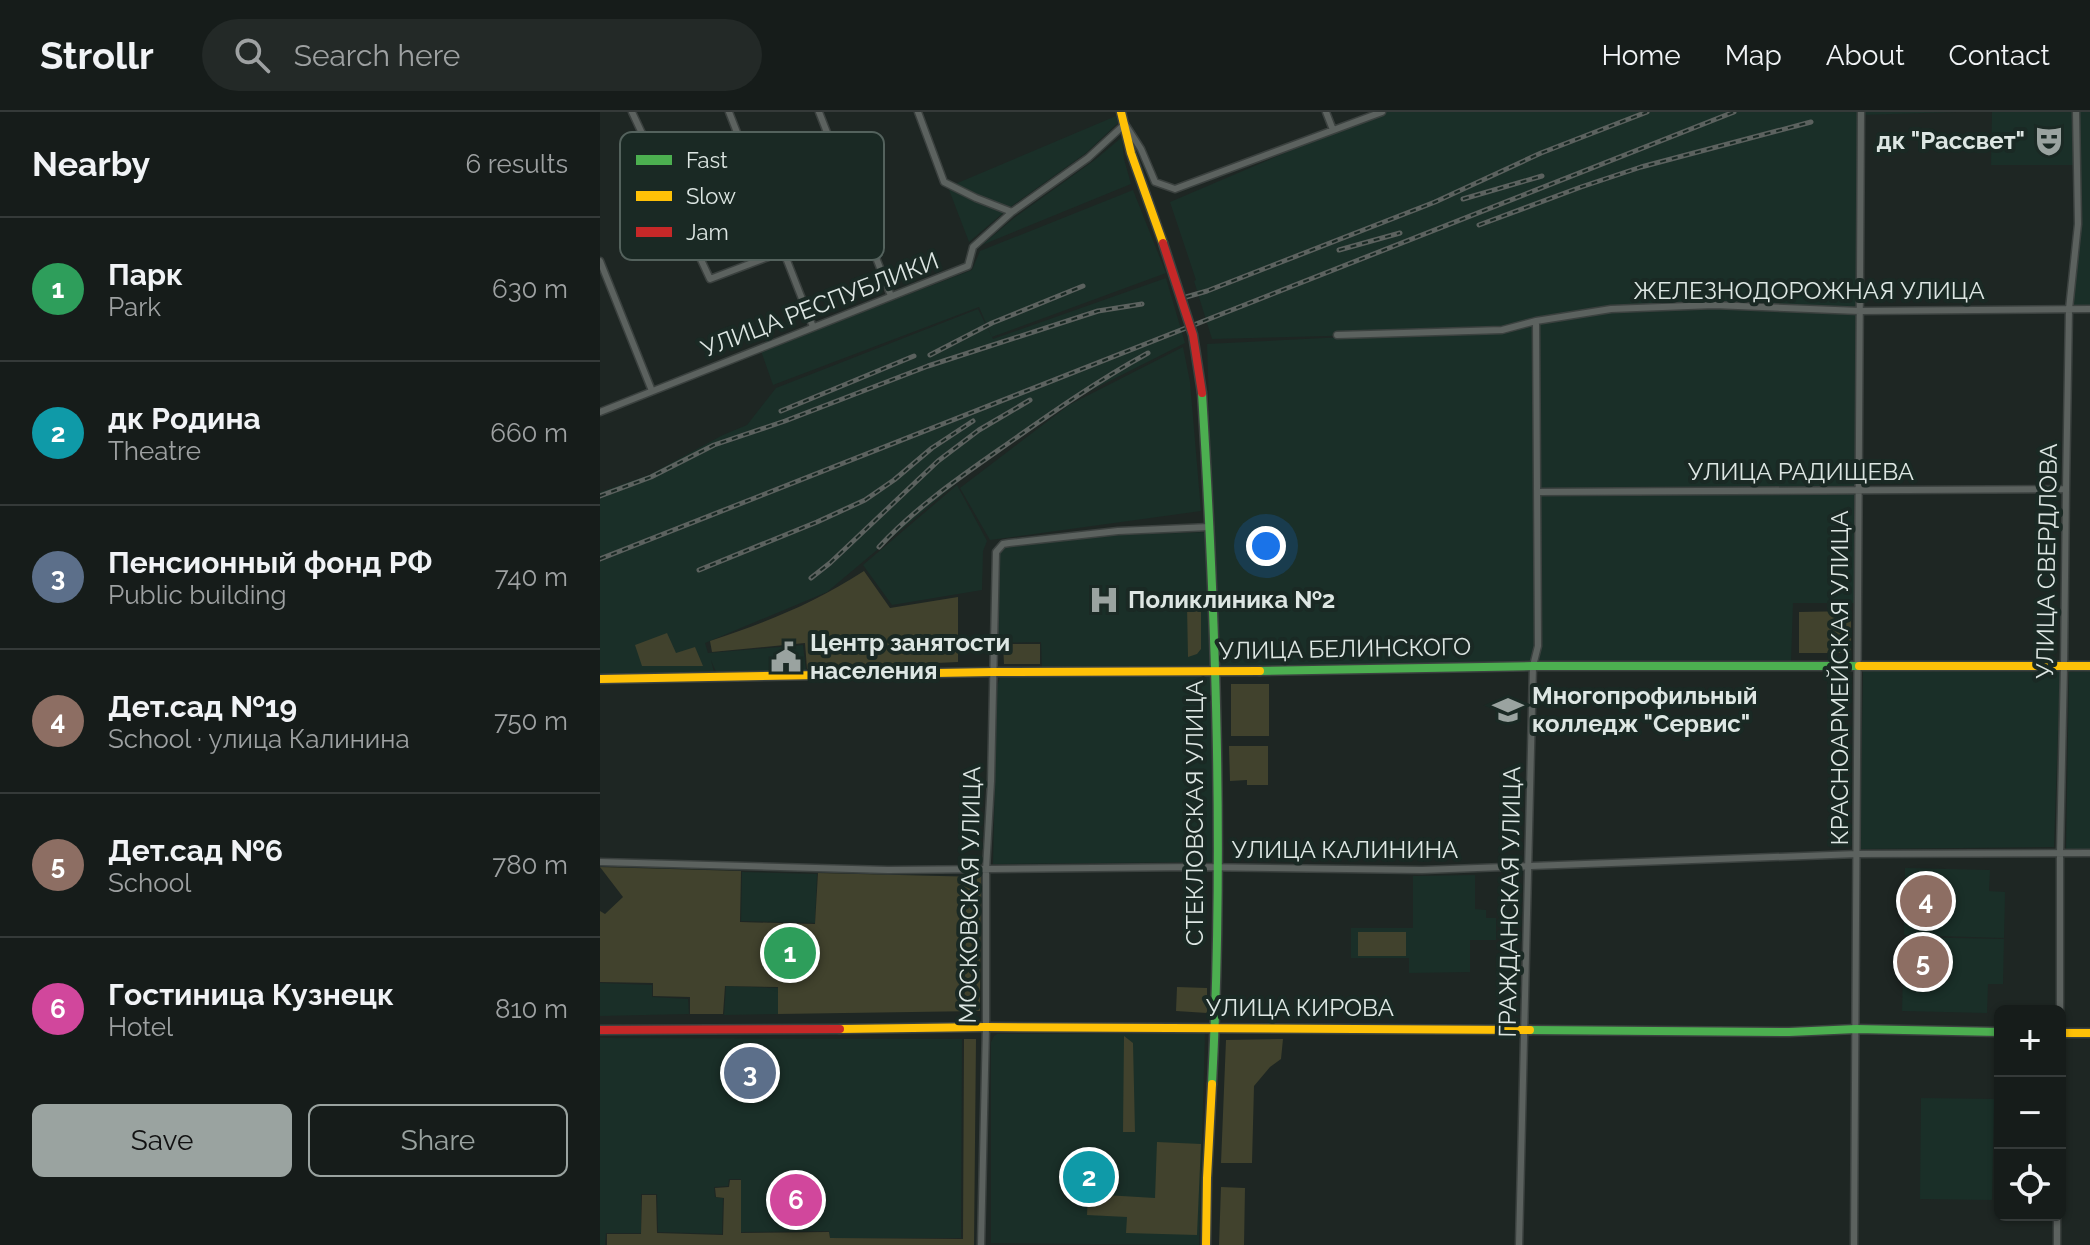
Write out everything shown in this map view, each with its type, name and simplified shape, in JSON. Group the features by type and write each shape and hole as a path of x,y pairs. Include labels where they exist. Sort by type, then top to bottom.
{"street":[{"path":"632,112 641,132"},
{"path":"729,112 737,132"},
{"path":"819,112 827,132"},
{"path":"918,112 944,182 1012,212"},
{"name":"СТЕКЛОВСКАЯ УЛИЦА","path":"1121,112 1131,153 1187,312 1200,362 1210,527 1218,790 1215,1027 1206,1245"},
{"path":"1326,112 1333,130"},
{"path":"1125,124 1141,149 1155,182 1175,189 1382,112"},
{"name":"КРАСНОАРМЕЙСКАЯ УЛИЦА","path":"1854,1245 1861,112"},
{"name":"УЛИЦА СВЕРДЛОВА","path":"2060,1005 2069,309 2078,224 2076,112"},
{"name":"УЛИЦА РЕСПУБЛИКИ","path":"600,412 968,266 973,247 1012,212 1088,158 1125,124"},
{"path":"701,260 710,279 760,260"},
{"path":"787,260 813,327"},
{"path":"877,260 891,296"},
{"path":"600,261 652,391"},
{"name":"ЖЕЛЕЗНОДОРОЖНАЯ УЛИЦА","path":"1337,335 1502,330 1536,321 1611,309 1714,305 1860,311 2090,309"},
{"name":"ГРАЖДАНСКАЯ УЛИЦА","path":"1519,1245 1533,666 1538,646 1536,321"},
{"name":"УЛИЦА РАДИЩЕВА","path":"1538,492 2066,489"},
{"name":"МОСКОВСКАЯ УЛИЦА","path":"981,1245 986,870 991,781 995,556 999,548 1009,543 1118,531 1210,527"},
{"name":"УЛИЦА БЕЛИНСКОГО","path":"600,679 1533,666 2090,666"},
{"name":"УЛИЦА КАЛИНИНА","path":"600,862 888,870 1217,867 1422,870 1857,854 2090,853"},
{"name":"УЛИЦА КИРОВА","path":"600,1030 1215,1027 1994,1032"},
{"path":"2066,1033 2090,1033"},
{"path":"2057,1221 2057,1245"}],"shaded area":[{"path":"1381,112 1956,112 1860,115 1856,603 1793,603 1791,663 1217,668 1207,344 1404,334 1212,339 1170,202"},
{"path":"1992,112 2090,112 2090,306 2072,306 2075,165 1991,165"},
{"path":"1116,116 1118,123 1086,153 1009,208 969,242 948,187"},
{"path":"1122,137 1131,184 982,245 1014,218"},
{"path":"1133,190 1166,273 992,337 979,307 773,385 761,351 972,270 980,251"},
{"path":"1166,278 1185,343 1066,403 959,481 827,592 705,643 708,653 803,645 806,670 716,672 711,660 714,672 600,675 600,492 649,475 747,425 776,388 978,309 993,339"},
{"path":"1183,347 1190,382 1201,511 990,540 960,488 1069,405"},
{"path":"957,485 987,541 983,551 982,590 892,605 863,565"},
{"path":"1207,532 1211,669 1042,669 1041,642 996,643 998,555 1008,545 1120,535"},
{"path":"864,571 890,608 958,597 958,662 807,669 805,643 712,652 710,641 789,611"},
{"path":"1187,606 1201,606 1201,649 1188,657"},
{"path":"1851,611 1851,653 1799,653 1799,612"},
{"path":"667,633 676,653 695,647 703,666 642,666 635,645"},
{"path":"1003,644 1040,644 1040,664 1004,664"},
{"path":"1863,671 2060,672 2054,847 1860,849"},
{"path":"2090,671 2090,851 2066,851 2069,672"},
{"path":"1211,675 1214,862 993,864 997,687 1000,677"},
{"path":"1231,684 1269,684 1269,736 1231,736"},
{"path":"1229,746 1268,746 1268,785 1247,785 1247,780 1230,781"},
{"path":"600,867 741,871 740,922 815,924 818,873 981,877 980,1011 778,1014 778,987 725,986 723,1014 690,1014 690,997 653,996 653,983 600,982 600,911 605,914 623,897"},
{"path":"1905,868 1990,870 1989,891 2005,892 2004,938 1904,935"},
{"path":"742,872 817,874 815,923 741,921"},
{"path":"1475,875 1475,909 1486,910 1486,918 1496,918 1496,940 1470,940 1470,972 1409,973 1409,958 1351,958 1351,928 1413,928 1413,876"},
{"path":"1358,932 1406,932 1406,956 1358,956"},
{"path":"1904,937 2004,939 2003,984 1988,984 1987,1013 1902,1011"},
{"path":"600,983 652,985 652,997 688,999 689,1014 600,1016"},
{"path":"726,986 778,988 778,1014 724,1015"},
{"path":"1177,987 1207,988 1207,1013 1176,1011"},
{"path":"1205,1033 1199,1245 991,1243 991,1042 994,1036"},
{"path":"1124,1036 1133,1043 1135,1132 1123,1132"},
{"path":"600,1038 962,1039 961,1238 830,1238 829,1231 741,1232 741,1179 729,1179 728,1186 714,1187 715,1197 723,1198 722,1234 658,1232 657,1194 641,1194 641,1233 606,1233 605,1245 600,1245"},
{"path":"964,1039 976,1039 974,1245 607,1245 607,1234 641,1234 642,1195 656,1195 657,1233 723,1235 724,1198 716,1197 715,1188 729,1187 730,1180 741,1180 741,1233 829,1232 830,1238 963,1239"},
{"path":"1283,1039 1281,1059 1254,1086 1252,1163 1221,1163 1226,1040"},
{"path":"1921,1098 1994,1099 1992,1200 1920,1199"},
{"path":"1157,1142 1201,1144 1197,1235 1126,1233 1127,1217 1087,1215 1088,1194 1155,1198"},
{"path":"1221,1187 1245,1188 1244,1245 1219,1245"}],"railway":[{"path":"1186,297 1435,202 1541,153 1647,112"},
{"path":"600,559 1734,112"},
{"path":"1479,225 1641,167 1811,122"},
{"path":"1463,199 1542,176"},
{"path":"1339,250 1400,233"},
{"path":"930,355 992,323 1083,286"},
{"path":"600,496 651,477 714,445 928,366 1098,311 1142,304"},
{"path":"879,547 923,506 971,470 1074,398 1148,353"},
{"path":"781,411 914,356"},
{"path":"811,578 938,461 979,430 1030,400"},
{"path":"699,570 865,500 932,448 973,421"}],"traffic: fast":[{"path":"1202,393 1217,738 1216,998 1212,1084"},
{"path":"1260,671 1533,666 1859,666"},
{"path":"1530,1030 1994,1032"}],"traffic: slow":[{"path":"1121,112 1131,153 1163,243"},
{"path":"1859,666 2090,666"},
{"path":"600,679 1260,671"},
{"path":"840,1029 1530,1030"},
{"path":"2066,1033 2090,1033"},
{"path":"1206,1245 1212,1084"}],"traffic: jam":[{"path":"1163,243 1193,335 1202,393"},
{"path":"600,1030 840,1029"}],"place":[{"name":"дк \"Рассвет\"","path":"2049,141"},
{"name":"Поликлиника №2","path":"1104,600"},
{"name":"Центр занятости населения","path":"786,657"},
{"name":"Многопрофильный колледж \"Сервис\"","path":"1508,710"},
{"name":"Дет.сад №19","path":"1926,901"},
{"name":"Парк","path":"790,953"},
{"name":"Дет.сад №6","path":"1923,962"},
{"name":"Пенсионный фонд РФ","path":"750,1073"},
{"name":"дк Родина","path":"1089,1177"},
{"name":"Гостиница Кузнецк","path":"796,1200"}]}
